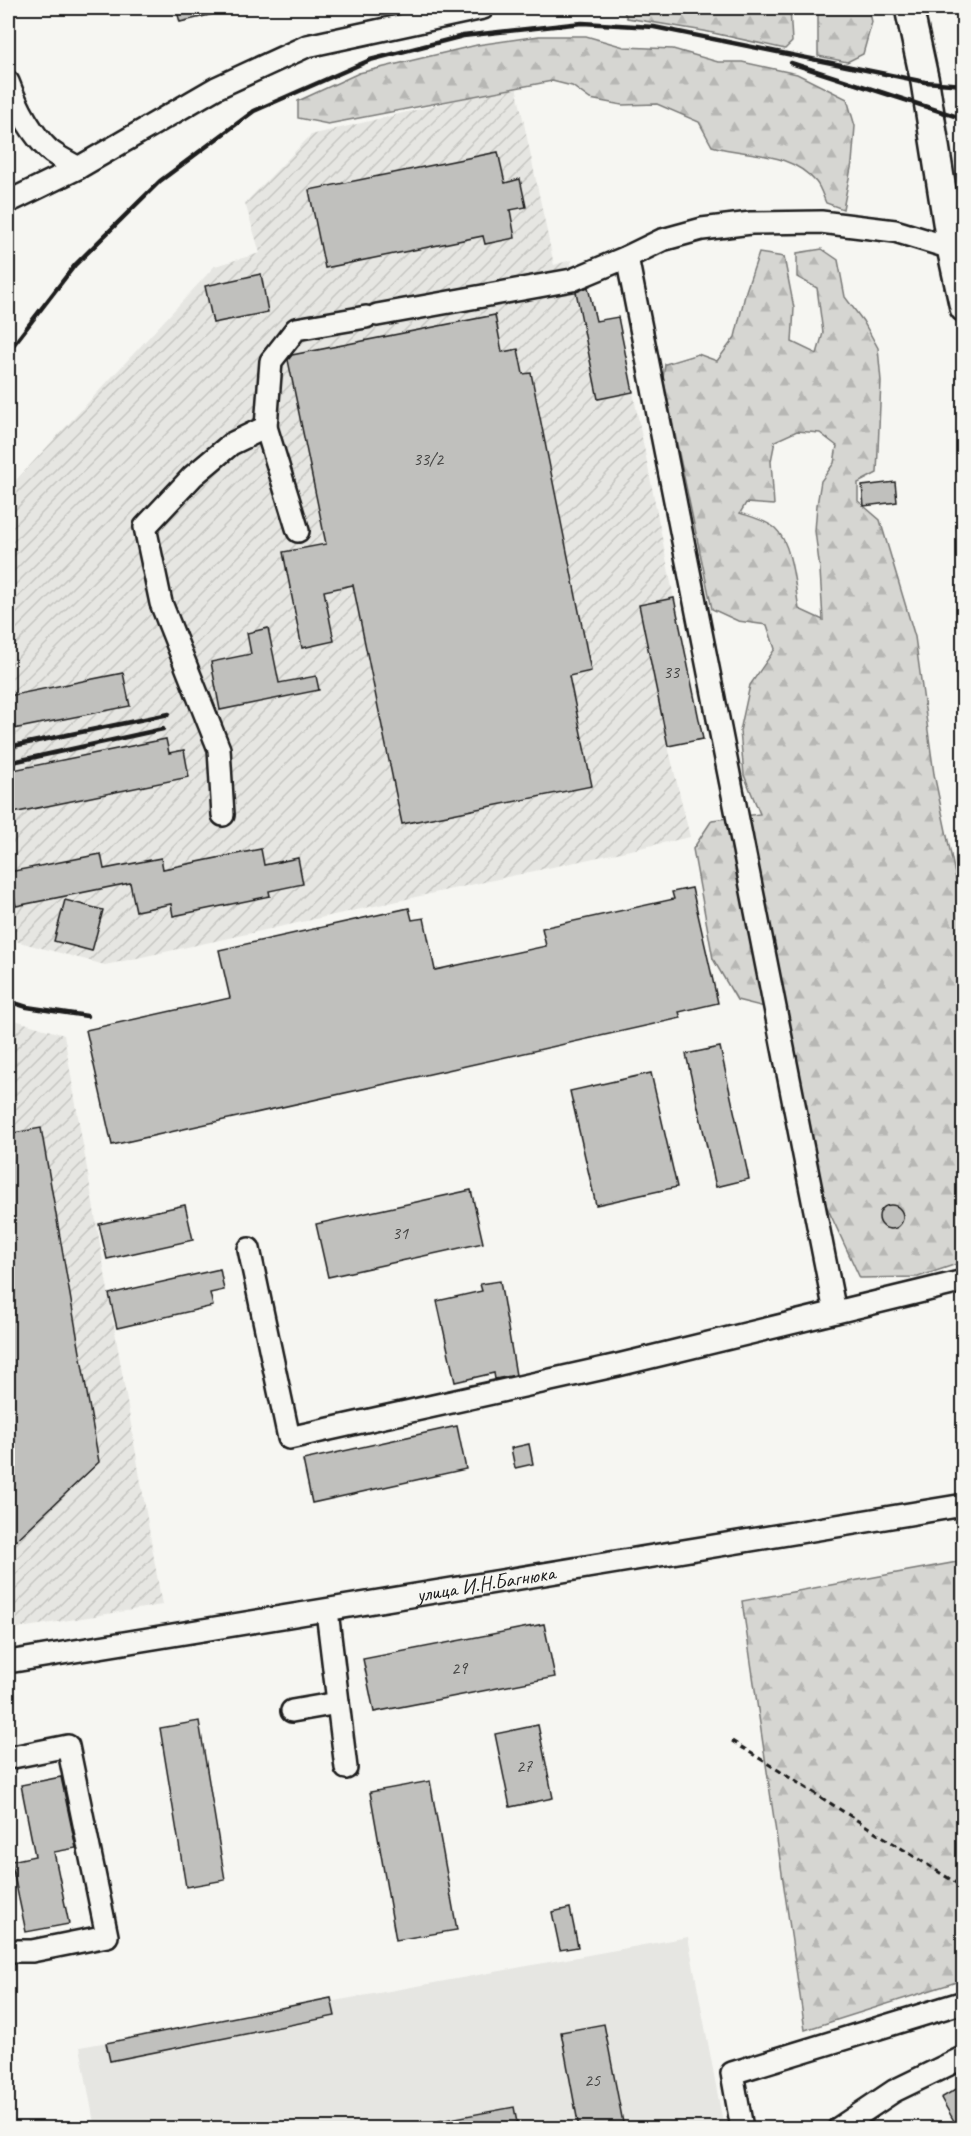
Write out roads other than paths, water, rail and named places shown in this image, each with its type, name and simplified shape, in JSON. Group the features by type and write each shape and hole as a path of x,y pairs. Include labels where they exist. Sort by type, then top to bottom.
{"main road":[{"path":"909,8 929,107 951,248 963,308"}],"street":[{"path":"8,202 78,168 216,88 307,46 483,8"},
{"path":"8,82 16,103 44,144 50,151 78,168"},
{"path":"298,531 266,427 271,361 296,329 572,280 627,258 662,240 702,229 751,223 821,222 895,231 951,248"},
{"path":"627,258 835,1312"},
{"path":"224,815 219,749 161,603 145,527 193,476 231,444 266,427"},
{"path":"249,1250 289,1438 618,1365 963,1281"},
{"name":"улица И.Н.Багнюка","path":"8,1662 963,1505"},
{"path":"327,1611 346,1768"},
{"path":"292,1711 338,1703"},
{"path":"8,1758 68,1746 106,1936 32,1951 8,1951"},
{"path":"742,2128 732,2073 963,2001"},
{"path":"839,2128 894,2091 963,2056"}],"railway":[{"path":"8,352 75,265 160,181 254,111 370,60 463,36 582,23 654,27 925,82 964,85"},
{"path":"791,63 964,119"},
{"path":"8,747 169,714"},
{"path":"8,763 163,729"},
{"path":"8,1001 27,1007 87,1016"}]}
